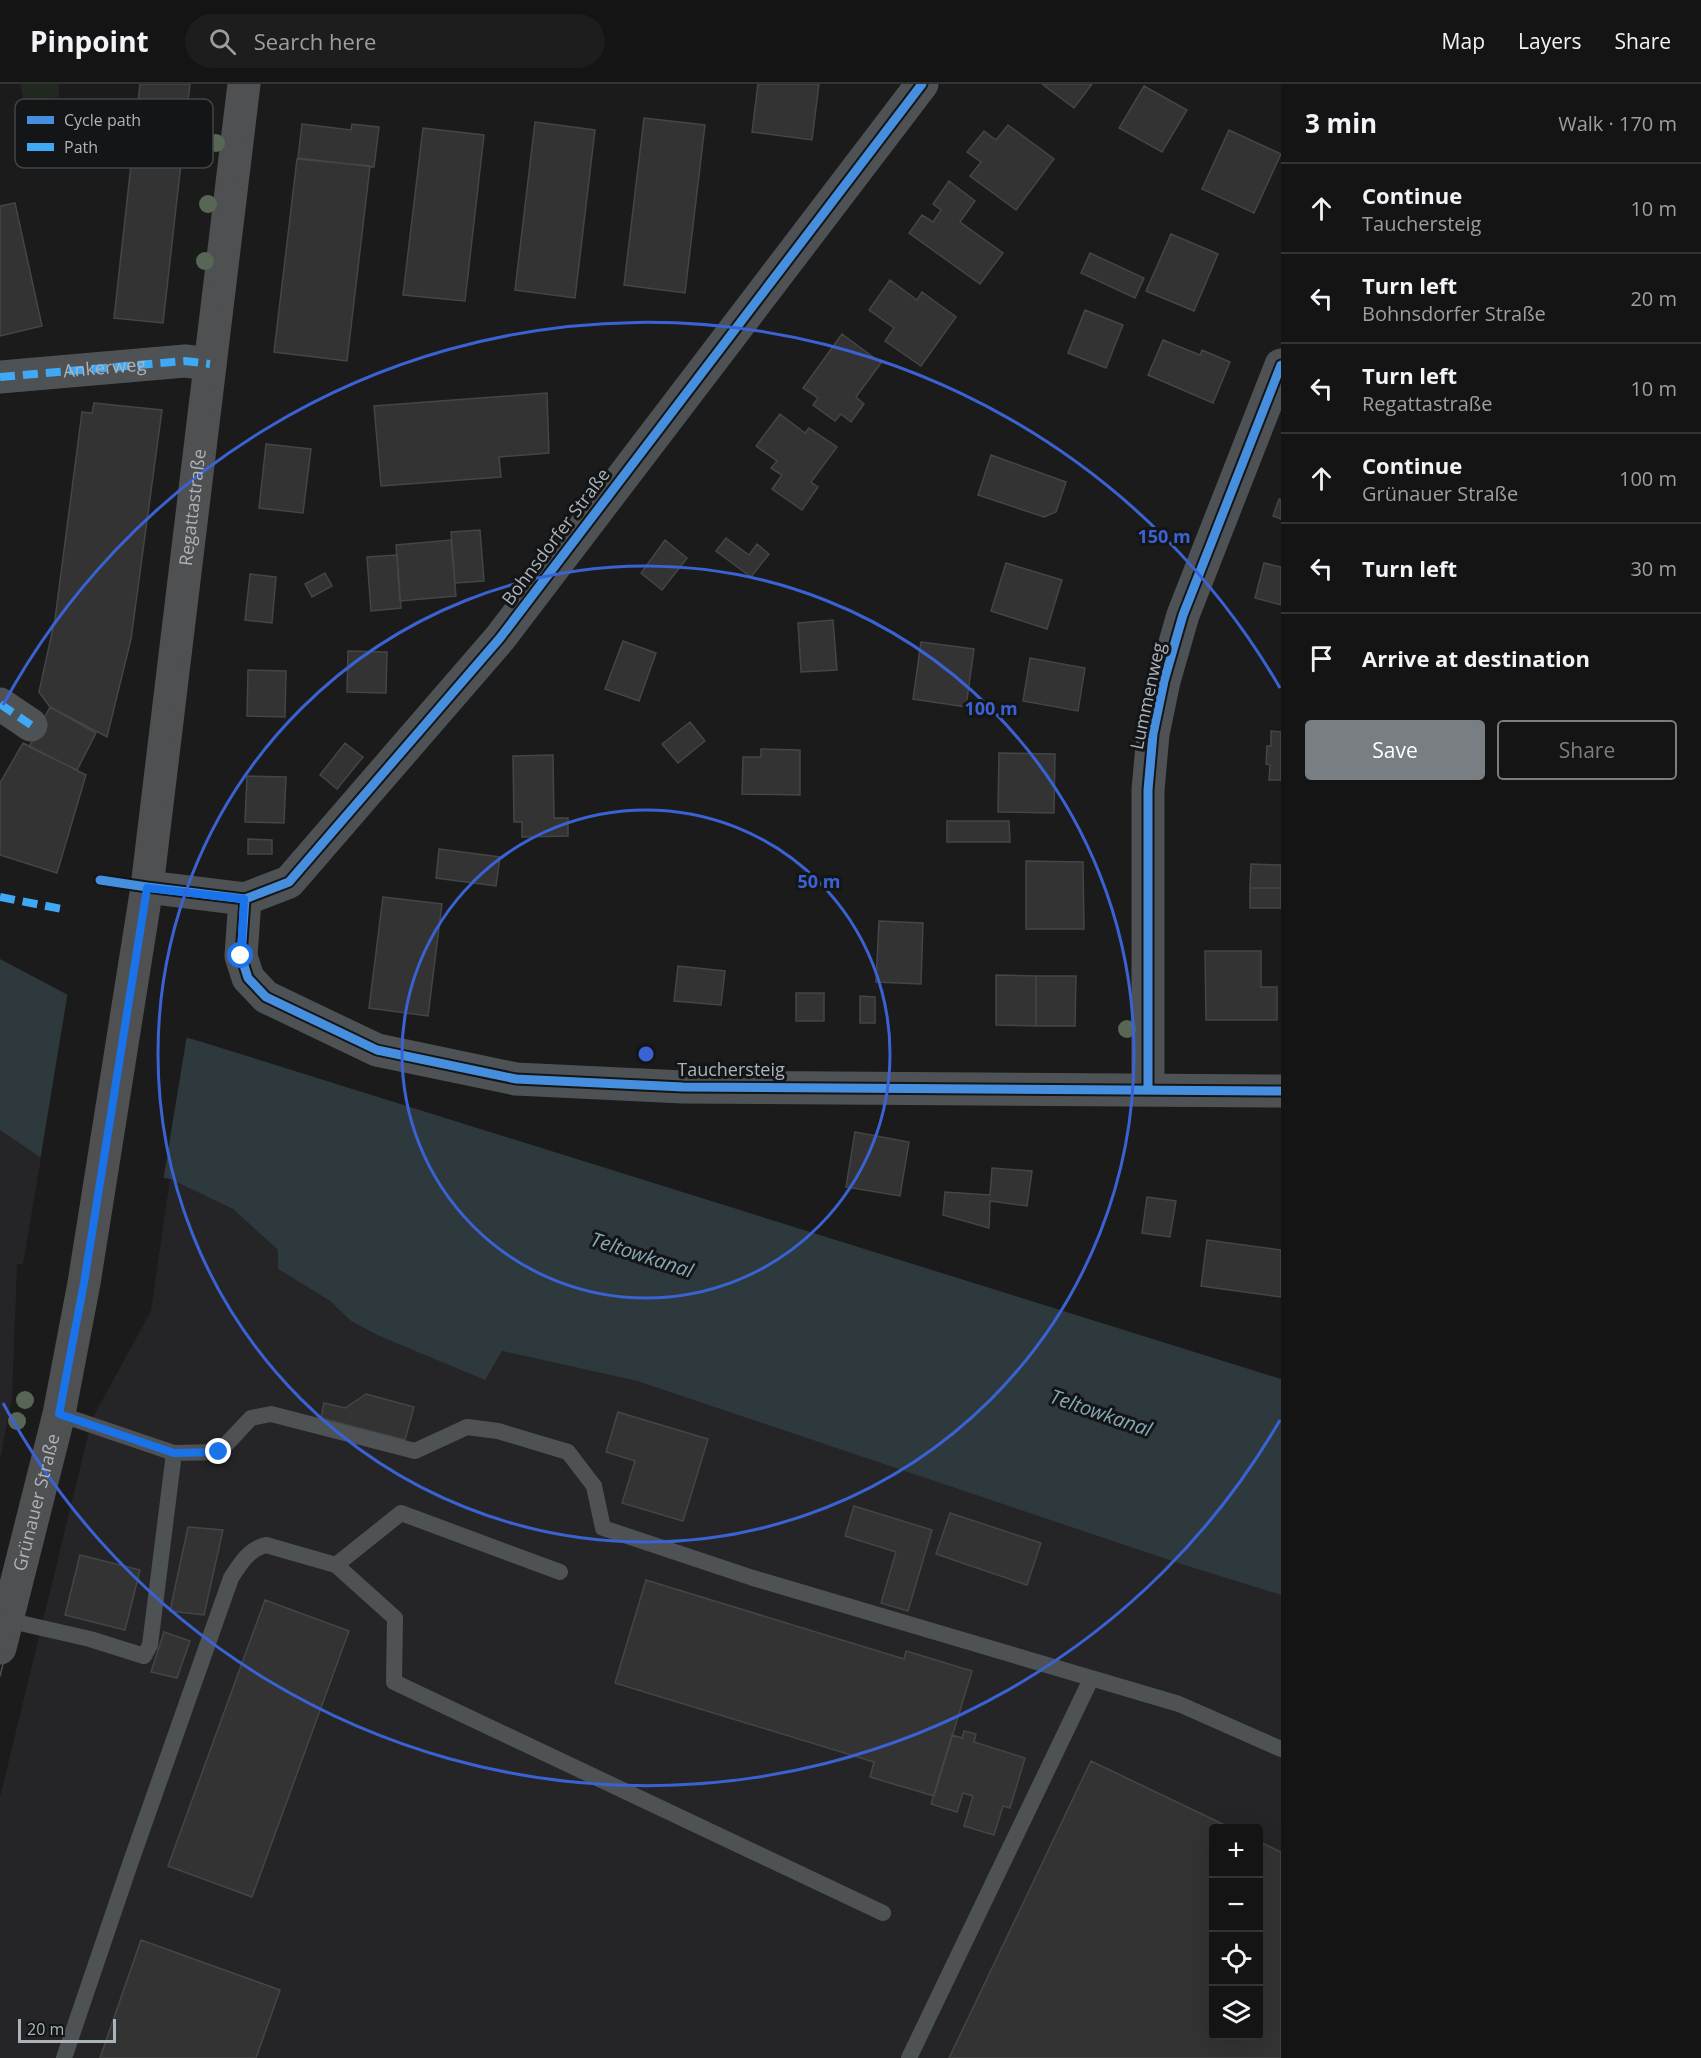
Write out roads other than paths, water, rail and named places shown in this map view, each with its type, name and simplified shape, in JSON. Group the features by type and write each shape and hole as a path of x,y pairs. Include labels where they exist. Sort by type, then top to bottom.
{"main road":[{"name":"Regattastraße","path":"140,930 147,888 244,84"},
{"name":"Grünauer Straße","path":"4,1634 59,1414 84,1283 140,930"}],"street":[{"name":"Bohnsdorfer Straße","path":"147,888 244,899 290,882 500,638 921,84"},
{"name":"Ankerweg","path":"0,377 185,361 210,364"},
{"name":"Lummenweg","path":"1148,1089 1148,790 1154,734 1164,681 1184,615 1281,365"},
{"path":"0,704 31,725"},
{"name":"Tauchersteig","path":"244,899 241,956 248,978 266,997 377,1050 516,1079 683,1087 1281,1091"}],"lane":[{"path":"59,1414 174,1453 219,1452 251,1418 271,1414 415,1451 467,1427 498,1431 568,1452 594,1486 603,1528 753,1578 1179,1704 1281,1749"},
{"path":"4,1634 90,1639 144,1656 150,1645 174,1453"},
{"path":"336,1565 401,1513 560,1572"},
{"path":"64,2058 231,1578 241,1562 256,1547 266,1545 336,1565 395,1618 393,1682 883,1913"},
{"path":"909,2058 1091,1679"}],"water":[{"name":"Teltowkanal","path":"0,959 104,1014 202,1042 1281,1379 1281,1595 1181,1564 637,1381 502,1351 485,1380 377,1335 351,1321 330,1301 278,1269 278,1250 233,1209 170,1179 41,1158 0,1130"}],"tram line":[{"path":"0,1627 44,1444 130,927 235,84"},
{"path":"0,1676 58,1447 94,1286 147,932 250,84"}]}
